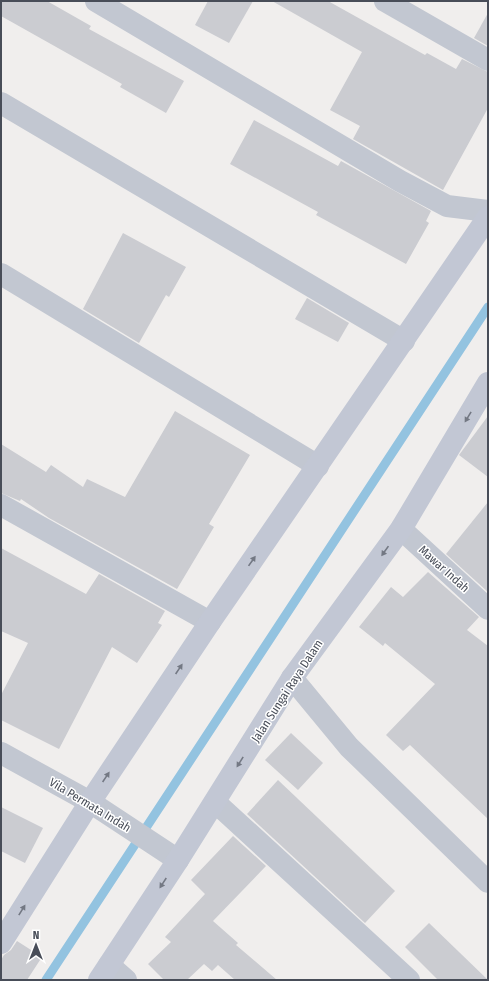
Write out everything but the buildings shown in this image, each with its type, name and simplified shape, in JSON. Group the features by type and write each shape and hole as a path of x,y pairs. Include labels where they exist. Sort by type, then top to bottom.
{"street":[{"path":"96,1 406,185 447,206 488,211"},
{"path":"386,1 488,60"},
{"path":"1,104 404,341"},
{"path":"1,943 98,807 210,622 488,217"},
{"path":"1,274 318,466"},
{"name":"Jalan Sungai Raya Dalam","path":"104,972 178,860 292,678 401,529 488,383"},
{"path":"1,505 210,622"},
{"name":"Mawar Indah","path":"401,529 488,609"},
{"path":"292,678 349,748 488,882"},
{"name":"Vila Permata Indah","path":"1,753 98,807 178,860"},
{"path":"215,802 409,980"},
{"path":"104,972 126,980"}],"waterway":[{"path":"46,980 488,307"}]}
